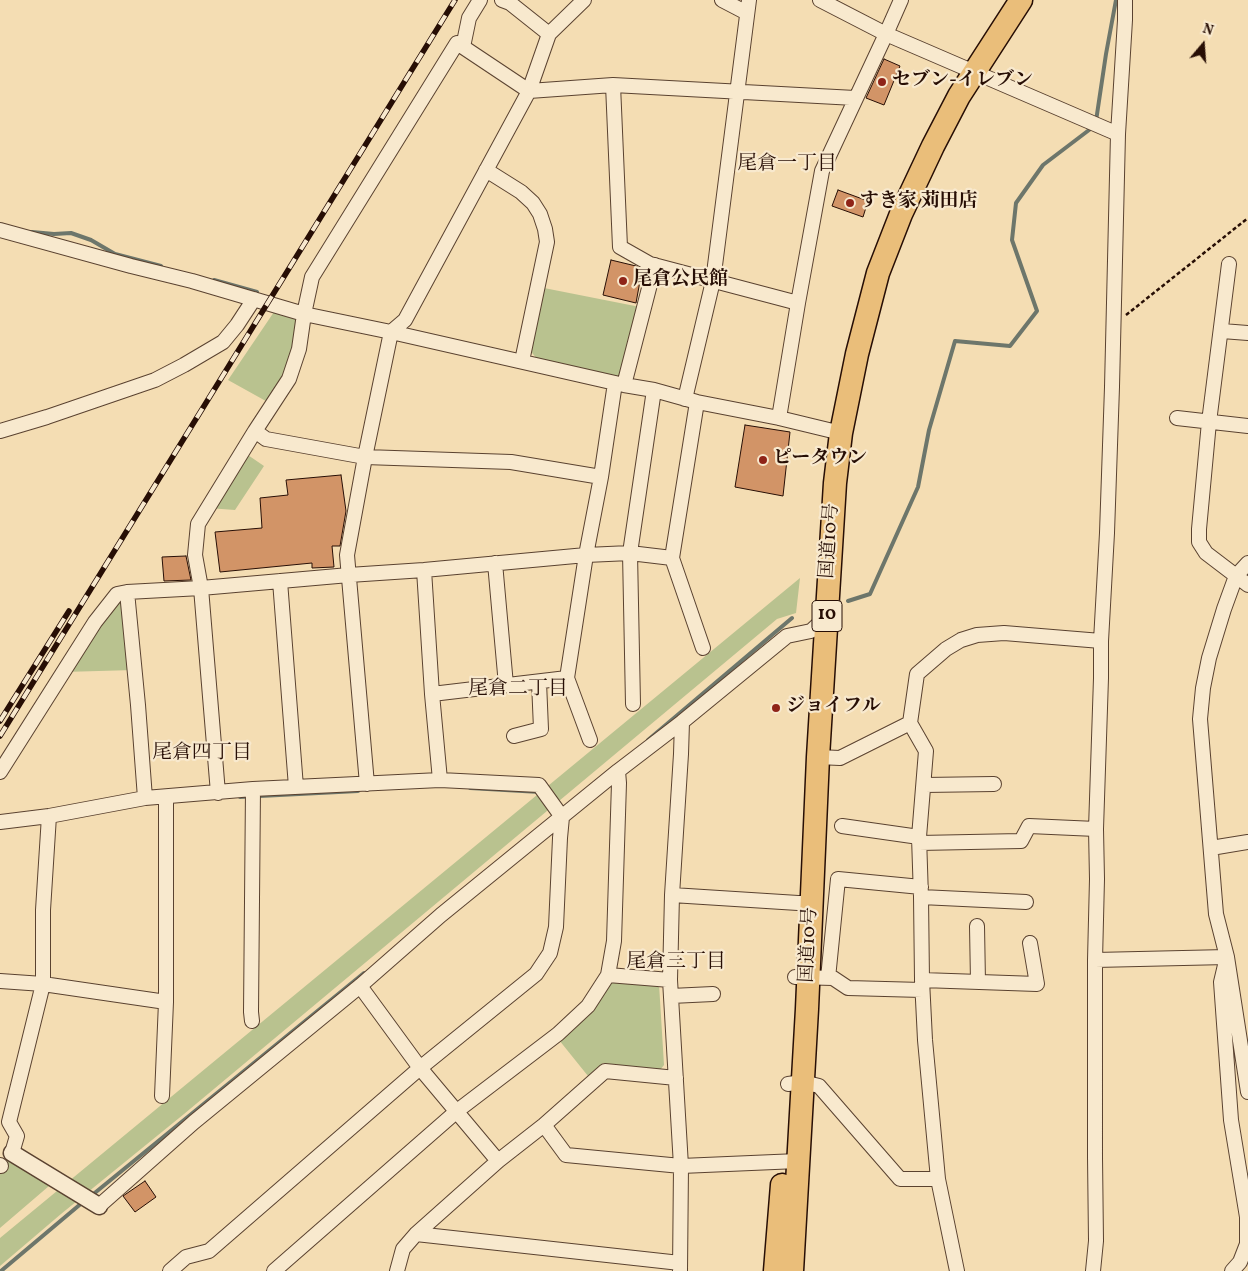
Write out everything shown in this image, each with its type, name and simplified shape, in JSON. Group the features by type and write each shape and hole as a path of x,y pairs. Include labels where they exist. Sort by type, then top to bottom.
{"highway":[{"name":"国道10号","path":"969,69 1005,0"},
{"name":"国道10号","path":"805,903 818,757 835,483 835,431 841,358 870,255 890,202 918,142 969,69 1021,0"},
{"name":"国道10号","path":"792,1271 791,1161 795,1083 810,977 805,903 810,631 821,491 835,431"},
{"name":"国道10号","path":"775,1271 791,1161"}],"street":[{"path":"463,47 469,18 480,0"},
{"path":"502,0 510,3 549,34"},
{"path":"367,784 347,555 391,332 405,320 529,91 549,34 584,0"},
{"path":"703,648 672,558 691,400 713,280 748,6 722,0"},
{"path":"820,0 886,34 1118,134"},
{"path":"779,418 822,171 901,0"},
{"path":"1093,1271 1096,1241 1096,829 1101,641 1107,533 1118,134 1125,0"},
{"path":"218,793 201,588 195,555 198,524 254,431 289,378 298,349 312,277 456,43 529,91 613,86 855,98"},
{"path":"613,86 620,247 650,264 798,303"},
{"path":"486,170 521,192 540,214 545,229 547,242 522,362"},
{"path":"0,230 192,281 304,314 835,431"},
{"path":"1229,264 1209,422 1199,542 1206,553 1248,585"},
{"path":"590,740 567,678 586,555 619,384 655,265"},
{"path":"0,430 47,417 155,380 222,342 237,325 254,299"},
{"path":"1222,331 1248,333"},
{"path":"633,704 630,553 654,390"},
{"path":"1177,418 1248,426"},
{"path":"254,431 266,439 365,457 511,462 601,477"},
{"path":"0,772 95,622 117,594 424,570 586,555 630,553 672,558"},
{"path":"1248,563 1236,576 1224,609 1209,658 1203,688 1200,719 1216,914 1226,957 1247,1075 1248,1092"},
{"path":"495,564 506,686"},
{"path":"424,570 440,780"},
{"path":"280,581 296,787"},
{"path":"127,592 145,798"},
{"path":"49,816 43,910 43,984 9,1122 16,1136 12,1153 99,1206 194,1122 360,986 441,915 618,771 682,722 787,636 810,631 826,616"},
{"path":"957,1271 938,1179 925,1040 919,840 926,751 910,723 917,674 946,649 961,640 977,635 1004,633 1101,641"},
{"path":"432,694 567,678"},
{"path":"514,736 541,729 539,682"},
{"path":"416,1234 680,1267 681,1166 670,980 672,895 682,722"},
{"path":"818,757 840,758 910,723"},
{"path":"274,1271 457,1112 558,1034 588,1006 608,975 614,942 618,771"},
{"path":"0,822 49,816 145,798 253,789 440,780 539,785 562,817 556,927 550,953 536,974 420,1068 209,1251 186,1257 170,1271"},
{"path":"924,785 994,784"},
{"path":"252,1022 253,789"},
{"path":"162,1096 166,1002 166,797"},
{"path":"842,826 919,840 1021,841 1029,826 1096,829"},
{"path":"1212,848 1248,842"},
{"path":"1026,902 921,892 838,879 810,977 833,978 848,988 978,982 1037,984 1030,944"},
{"path":"672,895 805,903"},
{"path":"977,926 978,982"},
{"path":"1095,960 1226,957"},
{"path":"1226,957 1221,982 1229,1091 1247,1217 1247,1244 1240,1262 1232,1271"},
{"path":"608,975 670,980"},
{"path":"0,981 43,984 166,1002"},
{"path":"360,986 420,1068 498,1162"},
{"path":"671,996 713,994"},
{"path":"397,1271 403,1250 416,1234 605,1071 676,1078"},
{"path":"795,1083 819,1086 900,1179 938,1179"},
{"path":"544,1125 566,1155 681,1166 791,1161"},
{"path":"0,1126 16,1136"}],"path":[{"path":"1113,326 1248,218"}],"green space":[{"path":"544,288 640,307 622,372 618,377 537,359 529,349"},
{"path":"278,306 304,314 299,349 273,405 228,380"},
{"path":"242,451 264,466 235,510 208,508"},
{"path":"800,578 796,613 777,619 0,1266 0,1238"},
{"path":"127,592 134,670 63,672"},
{"path":"612,978 659,984 664,1065 660,1070 603,1063 588,1076 559,1040"},
{"path":"12,1153 56,1180 0,1228 0,1169"}],"building":[{"name":"セブン-イレブン","path":"884,59 900,66 884,105 866,98"},
{"name":"すき家 苅田店","path":"838,190 868,201 863,217 832,206"},
{"name":"尾倉公民館","path":"611,260 636,266 642,270 636,303 603,295"},
{"name":"ピータウン","path":"745,425 790,432 783,496 735,487"},
{"path":"341,475 346,511 340,546 332,546 334,567 312,568 312,563 220,572 215,532 262,528 260,498 288,495 286,480"},
{"path":"186,556 191,580 164,581 162,557"},
{"path":"145,1181 156,1197 135,1212 123,1196"}],"waterway":[{"path":"1096,121 1116,0"},
{"path":"848,601 870,594 918,487 929,430 955,341 1010,346 1037,311 1012,240 1016,203 1043,165 1093,127"},
{"path":"32,232 71,233 91,240 115,254 161,266"},
{"path":"214,280 257,292"},
{"path":"648,740 792,618"},
{"path":"470,788 540,792"},
{"path":"240,797 358,791"},
{"path":"91,1196 364,973"},
{"path":"1,1271 83,1202"}],"railway":[{"path":"0,736 455,0"},
{"path":"0,721 69,611"}],"place":[{"name":"セブン-イレブン","path":"882,82"},
{"name":"すき家 苅田店","path":"850,203"},
{"name":"尾倉公民館","path":"623,281"},
{"name":"ピータウン","path":"763,460"},
{"name":"ジョイフル","path":"776,708"}],"district":[{"name":"尾倉一丁目","path":"787,165"},
{"name":"尾倉二丁目","path":"518,690"},
{"name":"尾倉四丁目","path":"202,754"},
{"name":"尾倉三丁目","path":"676,963"}]}
